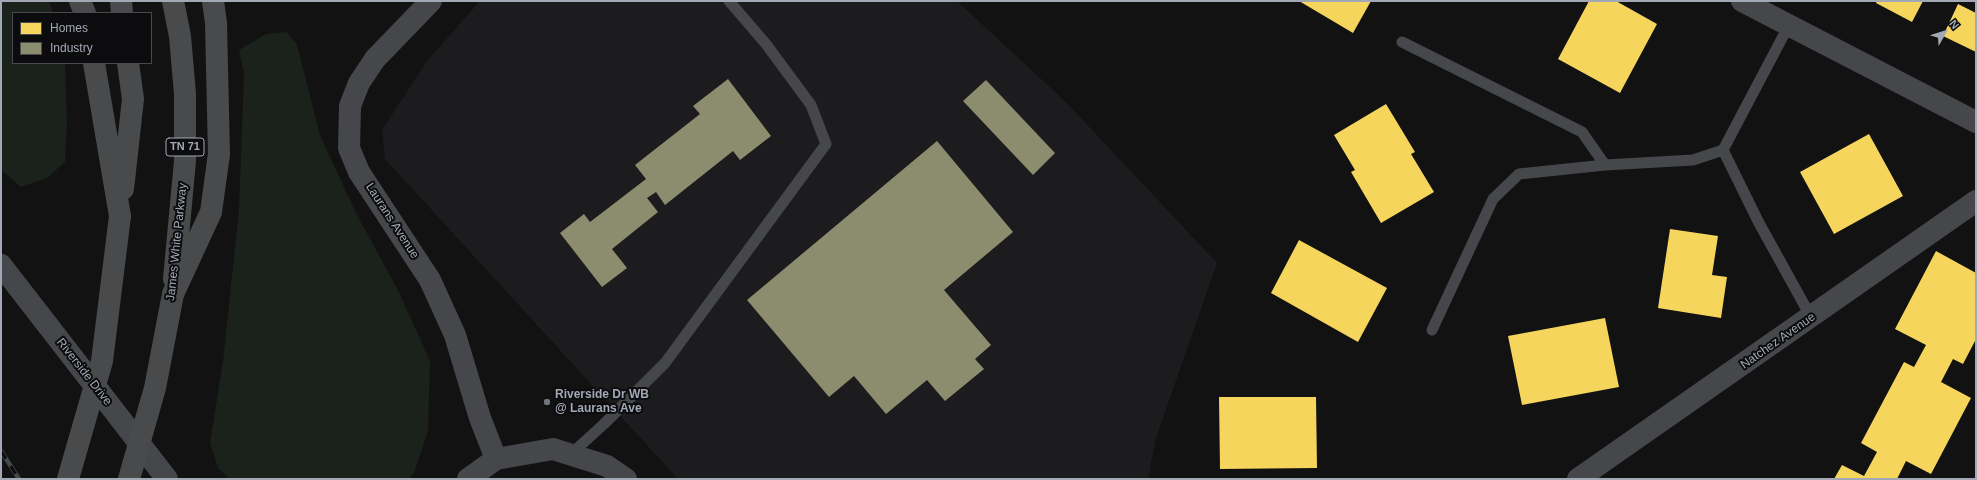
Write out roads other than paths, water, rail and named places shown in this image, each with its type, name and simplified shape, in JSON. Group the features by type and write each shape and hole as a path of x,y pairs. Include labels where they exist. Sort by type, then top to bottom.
{"highway":[{"path":"80,1 85,12"},
{"path":"121,1 122,12"},
{"name":"James White Parkway","path":"129,479 155,388 173,294 185,161 185,94 180,36 173,1"},
{"path":"173,294 211,212 219,154 216,24 213,1"},
{"path":"94,64 120,216"},
{"path":"68,479 102,361 133,100 128,64"}],"street":[{"name":"Laurans Avenue","path":"431,1 375,59 359,83 350,106 348,148 359,172 430,280 455,336 480,418 496,459"},
{"path":"1742,1 1976,122"},
{"name":"Natchez Avenue","path":"1578,479 1976,201"},
{"name":"Riverside Drive","path":"4,276 167,479"},
{"path":"468,479 496,459 553,449 607,466 626,479"}],"lane":[{"path":"571,454 604,424 665,363 826,144 811,104 766,44 729,1"},
{"path":"1432,330 1493,198 1519,174 1605,165 1692,160 1723,150 1789,25"},
{"path":"1402,42 1582,132 1605,165"},
{"path":"1723,150 1759,223 1811,317"}],"railway":[{"path":"1,451 19,479"}],"place":[{"name":"Riverside Dr WB @ Laurans Ave","path":"547,402"}]}
